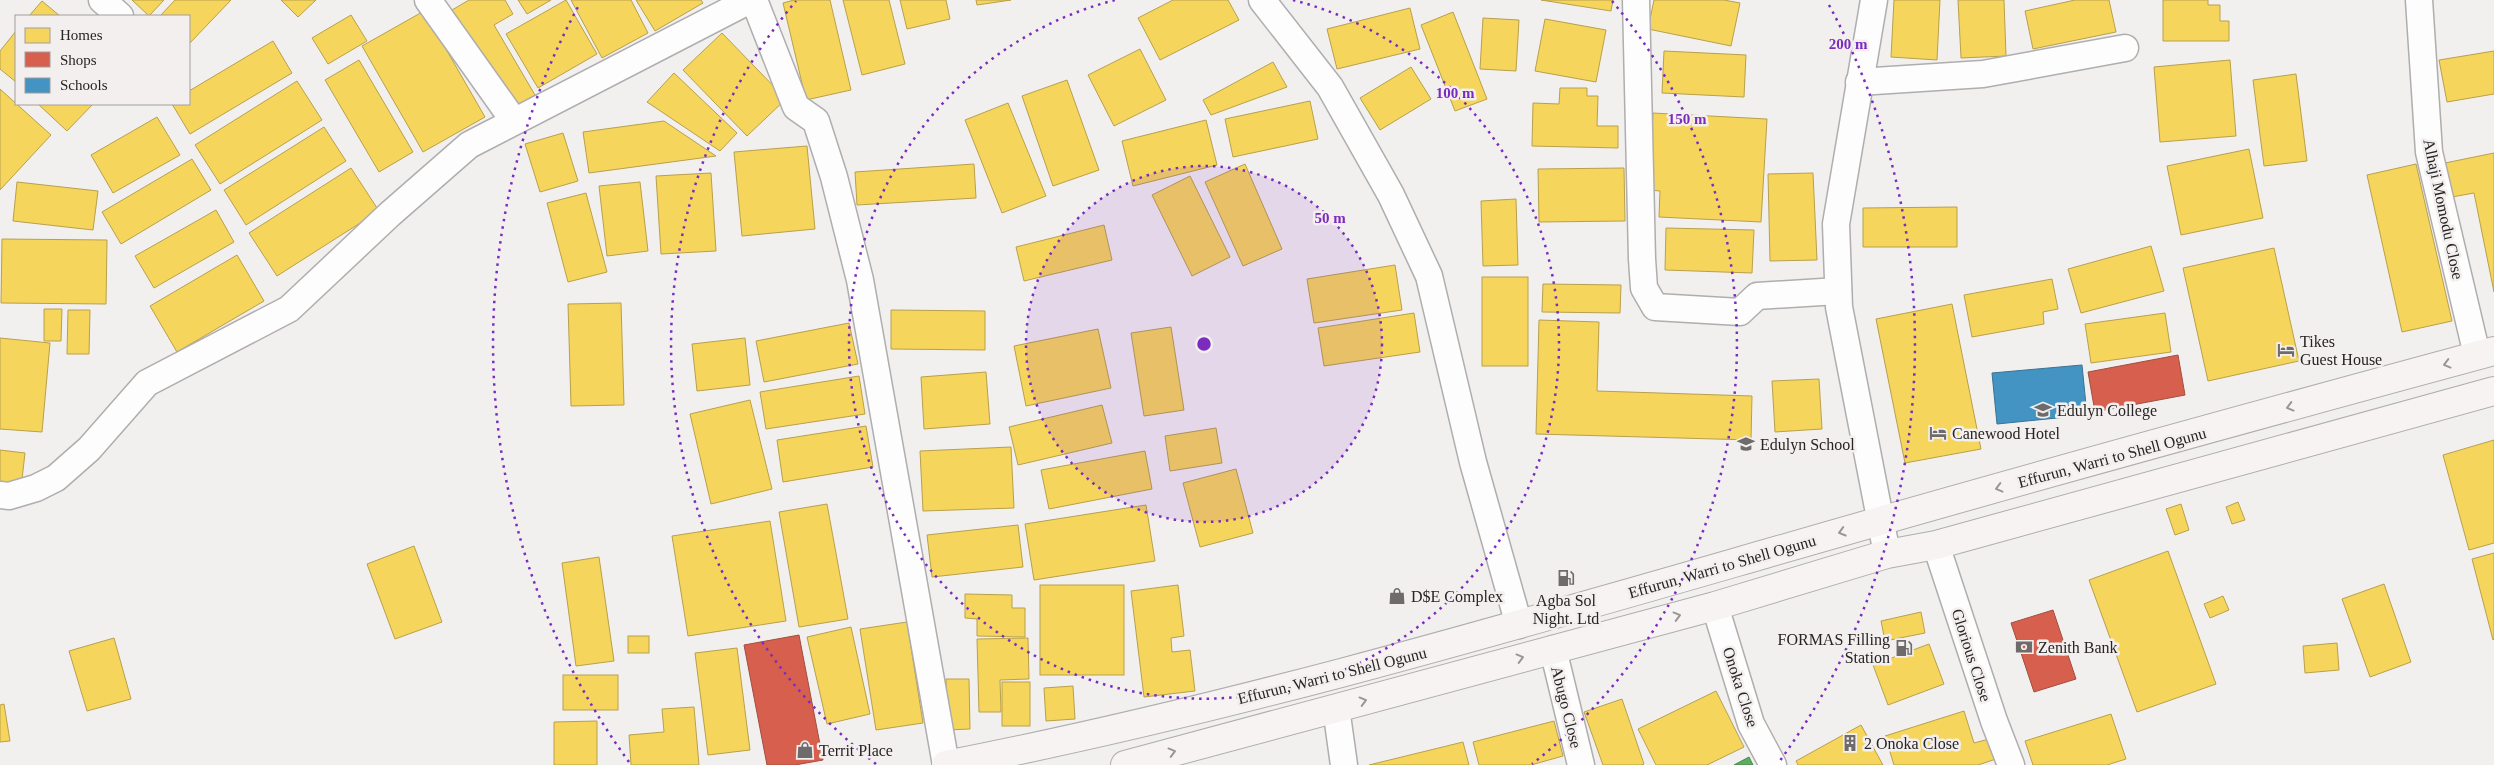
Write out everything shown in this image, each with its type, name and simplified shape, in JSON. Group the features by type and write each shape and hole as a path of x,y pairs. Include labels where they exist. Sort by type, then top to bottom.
{"main road":[{"name":"Effurun, Warri to Shell Ogunu","path":"946,765 1029,749 1179,714 1431,650 1880,521 2486,353"},
{"name":"Effurun, Warri to Shell Ogunu","path":"1125,765 1714,606 1887,554 1936,545 2494,391"}],"street":[{"path":"102,0 119,15"},
{"path":"428,0 514,121"},
{"path":"0,495 9,496 36,488 56,478 89,449 147,383 289,309 390,214 469,145 750,0"},
{"path":"754,0 796,108 816,121 834,178 860,280 946,765"},
{"path":"1262,0 1330,88 1391,195 1429,276 1473,462 1519,625"},
{"path":"1636,0 1642,259 1644,288 1655,307 1740,312 1757,296 1838,291"},
{"path":"1874,0 1836,224 1838,307 1887,554"},
{"name":"Alhaji Momodu Close","path":"2418,0 2429,152 2486,353"},
{"path":"1859,82 1983,74 2125,48"},
{"name":"Glorious Close","path":"1936,545 1994,721 2011,765"},
{"name":"Onoka Close","path":"1714,606 1751,724 1773,765"},
{"name":"Abugo Close","path":"1553,649 1581,765"},
{"path":"1336,708 1344,765"}],"building: Homes":[{"path":"132,0 164,0 150,15"},
{"path":"175,0 231,0 190,43 190,15 161,15"},
{"path":"281,0 316,0 298,17"},
{"path":"469,0 505,0 513,14 494,25 535,95 511,109 452,10"},
{"path":"518,0 551,0 527,14"},
{"path":"566,0 597,54 538,88 506,34"},
{"path":"571,0 631,0 648,33 602,58"},
{"path":"636,0 701,0 703,3 655,31"},
{"path":"794,0 830,0 851,90 806,100 783,3"},
{"path":"843,0 889,0 905,64 862,75"},
{"path":"900,0 946,0 950,19 907,29"},
{"path":"976,0 1011,0 977,5"},
{"path":"1173,0 1228,0 1239,20 1160,60 1138,18"},
{"path":"1541,0 1613,0 1611,11"},
{"path":"1654,0 1724,0 1740,3 1731,46 1648,29"},
{"path":"1894,0 1940,0 1937,60 1891,57"},
{"path":"1958,0 2004,0 2006,56 1961,58"},
{"path":"2075,0 2109,0 2116,32 2033,49 2025,11"},
{"path":"2163,0 2208,0 2208,5 2220,5 2220,21 2229,21 2229,41 2163,41"},
{"path":"42,1 59,15 30,15"},
{"path":"1410,8 1420,49 1337,69 1327,29"},
{"path":"424,11 485,117 423,152 362,46"},
{"path":"1453,12 1487,99 1455,111 1421,25"},
{"path":"351,15 367,41 328,64 312,38"},
{"path":"1483,18 1519,20 1516,71 1480,69"},
{"path":"1545,19 1606,30 1596,82 1535,71"},
{"path":"15,32 15,81 0,69 0,51"},
{"path":"722,33 786,99 747,136 683,70"},
{"path":"273,41 292,73 190,134 173,105 190,105 190,90"},
{"path":"1140,49 1166,100 1114,126 1088,75"},
{"path":"1664,51 1746,55 1744,97 1662,93"},
{"path":"2494,51 2494,94 2447,102 2439,60"},
{"path":"359,60 413,152 379,172 325,80"},
{"path":"2230,60 2236,136 2160,142 2154,67"},
{"path":"1273,62 1287,87 1211,115 1203,100"},
{"path":"1411,67 1431,99 1380,130 1360,98"},
{"path":"674,73 737,133 720,151 647,102"},
{"path":"2296,74 2307,161 2264,166 2253,80"},
{"path":"1067,80 1099,170 1053,186 1022,96"},
{"path":"297,81 322,120 220,184 195,145"},
{"path":"1560,88 1587,88 1587,96 1598,96 1597,126 1618,126 1618,148 1532,146 1533,103 1559,104"},
{"path":"0,89 15,103 15,105 18,105 51,135 0,190"},
{"path":"1310,101 1318,139 1233,157 1225,119"},
{"path":"1008,103 1046,196 1002,213 965,120"},
{"path":"39,105 92,105 67,131"},
{"path":"1653,113 1767,119 1761,222 1659,217 1660,191 1649,190"},
{"path":"157,117 180,155 113,193 91,155"},
{"path":"1206,120 1217,165 1133,186 1122,141"},
{"path":"664,121 716,156 589,173 583,132"},
{"path":"324,127 346,161 246,225 224,190"},
{"path":"563,133 578,181 540,192 525,144"},
{"path":"807,146 815,229 742,236 734,152"},
{"path":"2249,149 2263,218 2181,235 2167,166"},
{"path":"2494,153 2494,292 2474,193 2452,197 2445,163"},
{"path":"192,159 211,190 121,244 102,212"},
{"path":"974,164 976,198 857,205 855,172"},
{"path":"1245,164 1282,249 1243,266 1205,182"},
{"path":"2416,164 2452,321 2402,332 2367,175"},
{"path":"351,168 379,211 277,276 249,233"},
{"path":"1624,168 1625,221 1539,222 1538,169"},
{"path":"711,173 716,251 661,254 656,176"},
{"path":"1813,173 1817,260 1770,261 1768,174"},
{"path":"1190,176 1230,257 1192,276 1152,195"},
{"path":"17,182 98,191 93,230 13,221"},
{"path":"640,182 648,251 607,256 599,186"},
{"path":"586,193 607,272 568,282 547,203"},
{"path":"1516,199 1518,265 1483,266 1481,201"},
{"path":"1957,207 1957,247 1863,247 1863,208"},
{"path":"216,210 234,242 154,288 135,256"},
{"path":"1104,225 1112,260 1024,281 1016,247"},
{"path":"1666,228 1754,230 1752,273 1665,270"},
{"path":"2,239 107,240 106,304 1,303"},
{"path":"2151,246 2164,291 2081,313 2068,269"},
{"path":"2274,248 2299,361 2208,381 2183,268"},
{"path":"237,255 264,301 177,352 150,306"},
{"path":"1395,265 1402,310 1314,323 1307,279"},
{"path":"1482,277 1528,277 1528,366 1482,366"},
{"path":"2052,279 2058,309 2043,312 2044,324 1972,337 1964,295"},
{"path":"1543,284 1621,285 1620,313 1542,312"},
{"path":"621,303 624,405 571,406 568,304"},
{"path":"1952,304 1981,449 1905,463 1876,319"},
{"path":"44,309 62,309 61,341 44,341"},
{"path":"68,310 90,310 89,354 67,354"},
{"path":"891,310 985,311 985,350 891,349"},
{"path":"1414,313 1420,352 1324,366 1318,328"},
{"path":"2165,313 2171,352 2091,363 2085,324"},
{"path":"1539,320 1599,322 1597,391 1752,396 1751,440 1536,434"},
{"path":"849,323 858,364 764,382 756,341"},
{"path":"1171,327 1184,410 1144,416 1131,333"},
{"path":"1098,329 1111,388 1026,406 1014,346"},
{"path":"0,338 50,343 42,432 0,429"},
{"path":"745,338 750,385 697,391 692,344"},
{"path":"986,372 990,424 924,429 921,377"},
{"path":"859,376 865,414 766,429 760,392"},
{"path":"1819,379 1822,429 1775,432 1772,381"},
{"path":"750,400 772,489 711,504 690,414"},
{"path":"1102,405 1112,443 1018,465 1009,427"},
{"path":"866,426 873,467 783,482 777,440"},
{"path":"1216,428 1222,463 1170,471 1165,436"},
{"path":"2494,440 2494,543 2469,550 2443,455"},
{"path":"1011,447 1014,508 923,511 920,451"},
{"path":"0,450 25,453 21,488 0,485"},
{"path":"1145,451 1152,489 1049,509 1041,470"},
{"path":"1236,469 1253,533 1200,547 1183,483"},
{"path":"2238,502 2245,520 2232,524 2226,507"},
{"path":"827,504 848,619 799,627 779,512"},
{"path":"2181,504 2189,530 2175,535 2166,509"},
{"path":"1146,505 1155,561 1034,580 1025,524"},
{"path":"770,521 786,621 688,636 672,536"},
{"path":"1018,525 1023,567 932,577 927,535"},
{"path":"414,546 442,622 395,639 367,564"},
{"path":"2168,551 2216,684 2137,712 2089,580"},
{"path":"2494,553 2494,639 2493,640 2472,559"},
{"path":"599,557 614,661 576,666 562,563"},
{"path":"2384,584 2411,662 2370,677 2342,599"},
{"path":"1040,585 1124,585 1124,675 1040,675"},
{"path":"1178,585 1184,636 1171,638 1172,652 1190,650 1195,691 1144,697 1131,591"},
{"path":"965,594 1012,595 1012,608 1025,608 1025,637 977,636 977,619 965,618"},
{"path":"2223,596 2229,610 2210,618 2204,604"},
{"path":"1921,612 1925,633 1885,641 1881,621"},
{"path":"907,622 923,723 876,730 860,629"},
{"path":"851,627 870,714 827,724 807,637"},
{"path":"628,636 649,636 649,653 628,653"},
{"path":"114,638 131,699 87,711 69,651"},
{"path":"1028,638 1029,679 1000,680 1001,712 979,712 977,639"},
{"path":"2337,643 2339,670 2305,673 2303,646"},
{"path":"1929,644 1944,684 1888,705 1873,665"},
{"path":"737,648 750,750 708,755 695,653"},
{"path":"563,675 618,675 618,710 563,710"},
{"path":"946,679 969,679 970,729 946,730"},
{"path":"1002,682 1030,682 1030,726 1002,726"},
{"path":"1073,686 1075,719 1046,721 1044,688"},
{"path":"1716,691 1744,747 1707,765 1656,765 1638,729"},
{"path":"1622,699 1644,764 1603,765 1584,712"},
{"path":"4,704 10,741 0,742 0,705"},
{"path":"694,707 699,765 631,765 629,735 664,732 662,709"},
{"path":"1964,711 1974,743 1989,739 1996,759 1978,765 1894,765 1885,736"},
{"path":"2111,714 2126,759 2107,765 2033,765 2025,741"},
{"path":"597,721 597,765 554,765 554,722"},
{"path":"1554,721 1563,756 1531,765 1479,765 1473,742"},
{"name":"2 Onoka Close","path":"1861,725 1883,765 1798,765 1796,761"},
{"path":"1463,742 1469,765 1369,765"}],"building: Shops":[{"path":"2178,355 2185,395 2095,412 2088,372"},
{"path":"2053,610 2076,679 2034,692 2011,623"},
{"path":"799,635 823,760 795,765 767,765 744,645"}],"building: Schools":[{"path":"2082,365 2087,415 1997,424 1992,373"}],"building: Public":[{"path":"1749,757 1753,765 1734,765"}],"place":[{"name":"Tikes Guest House","path":"2286,350"},
{"name":"Edulyn College","path":"2043,410"},
{"name":"Canewood Hotel","path":"1938,433"},
{"name":"Edulyn School","path":"1746,444"},
{"name":"Agba Sol Night. Ltd","path":"1566,578"},
{"name":"D$E Complex","path":"1397,596"},
{"name":"Zenith Bank","path":"2024,647"},
{"name":"FORMAS Filling Station","path":"1904,648"},
{"name":"2 Onoka Close","path":"1850,743"},
{"name":"Territ Place","path":"805,750"}]}
